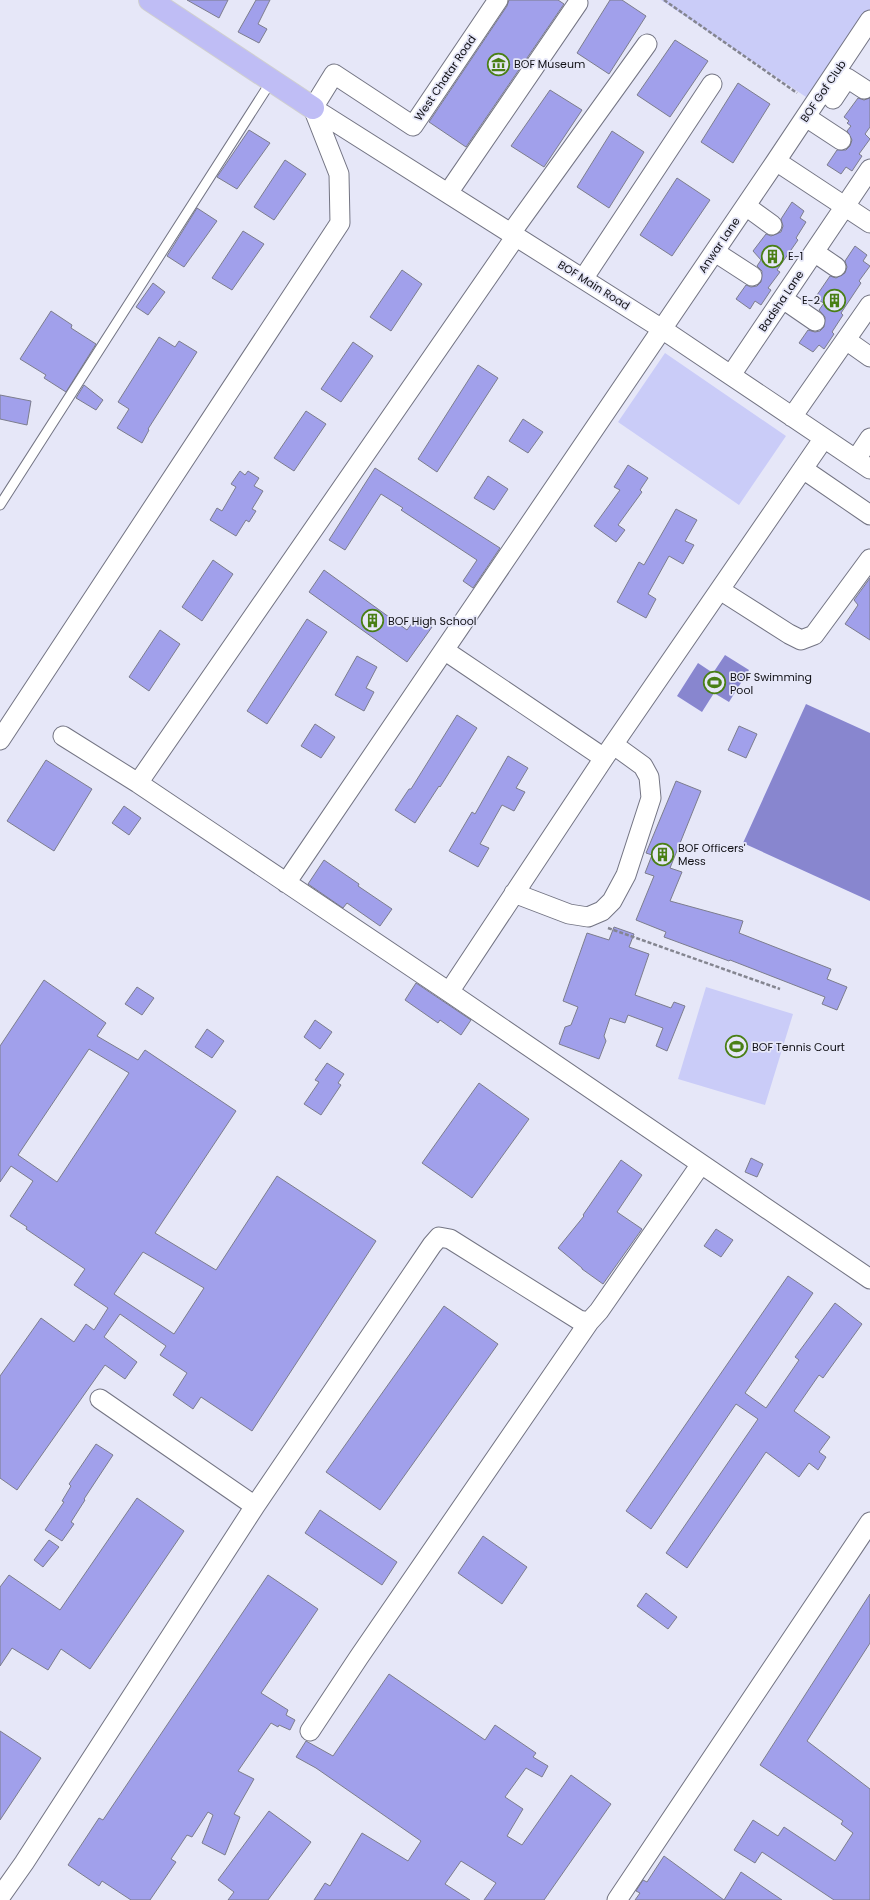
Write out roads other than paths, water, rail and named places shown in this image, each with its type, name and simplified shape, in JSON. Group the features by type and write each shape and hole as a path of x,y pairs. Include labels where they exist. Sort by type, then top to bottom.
{"main road":[{"path":"150,0 313,108"}],"street":[{"name":"West Chatar Road","path":"313,108 334,74 413,126 498,0"},
{"path":"448,193 578,3"},
{"name":"BOF Gof Club","path":"776,161 811,120 870,20"},
{"path":"138,783 647,44"},
{"path":"841,140 811,120 847,78 864,89"},
{"path":"583,279 712,84"},
{"name":"BOF Main Road","path":"313,108 662,329 863,464"},
{"path":"0,740 340,223 339,174 313,108"},
{"path":"776,161 870,223"},
{"name":"Anwar Lane","path":"286,883 776,161"},
{"name":"Badsha Lane","path":"731,375 870,170"},
{"path":"746,206 772,225"},
{"path":"715,252 752,276"},
{"path":"814,252 836,267"},
{"path":"783,299 815,321"},
{"path":"792,417 870,305"},
{"path":"846,340 870,358"},
{"path":"449,992 609,751 824,438"},
{"path":"863,464 870,438"},
{"path":"803,469 870,515"},
{"path":"720,590 801,640 814,635 870,559"},
{"path":"444,650 609,751 643,766 649,777 651,798 626,875 612,901 602,911 588,917 569,914 514,893"},
{"path":"63,736 138,783 449,992 870,1279"},
{"path":"310,1731 359,1657 589,1322 599,1311 701,1164"},
{"path":"0,1897 33,1850 255,1506 432,1245 439,1237 450,1239 579,1320 589,1322"},
{"path":"100,1399 255,1506"},
{"path":"617,1900 870,1522"}],"lane":[{"path":"0,505 272,80"}],"place":[{"name":"BOF Museum","path":"498,64"},
{"name":"E-1","path":"772,256"},
{"name":"E-2","path":"835,300"},
{"name":"BOF High School","path":"373,621"},
{"name":"BOF Swimming Pool","path":"714,683"},
{"name":"BOF Officers' Mess","path":"663,854"},
{"name":"BOF Tennis Court","path":"736,1047"}]}
